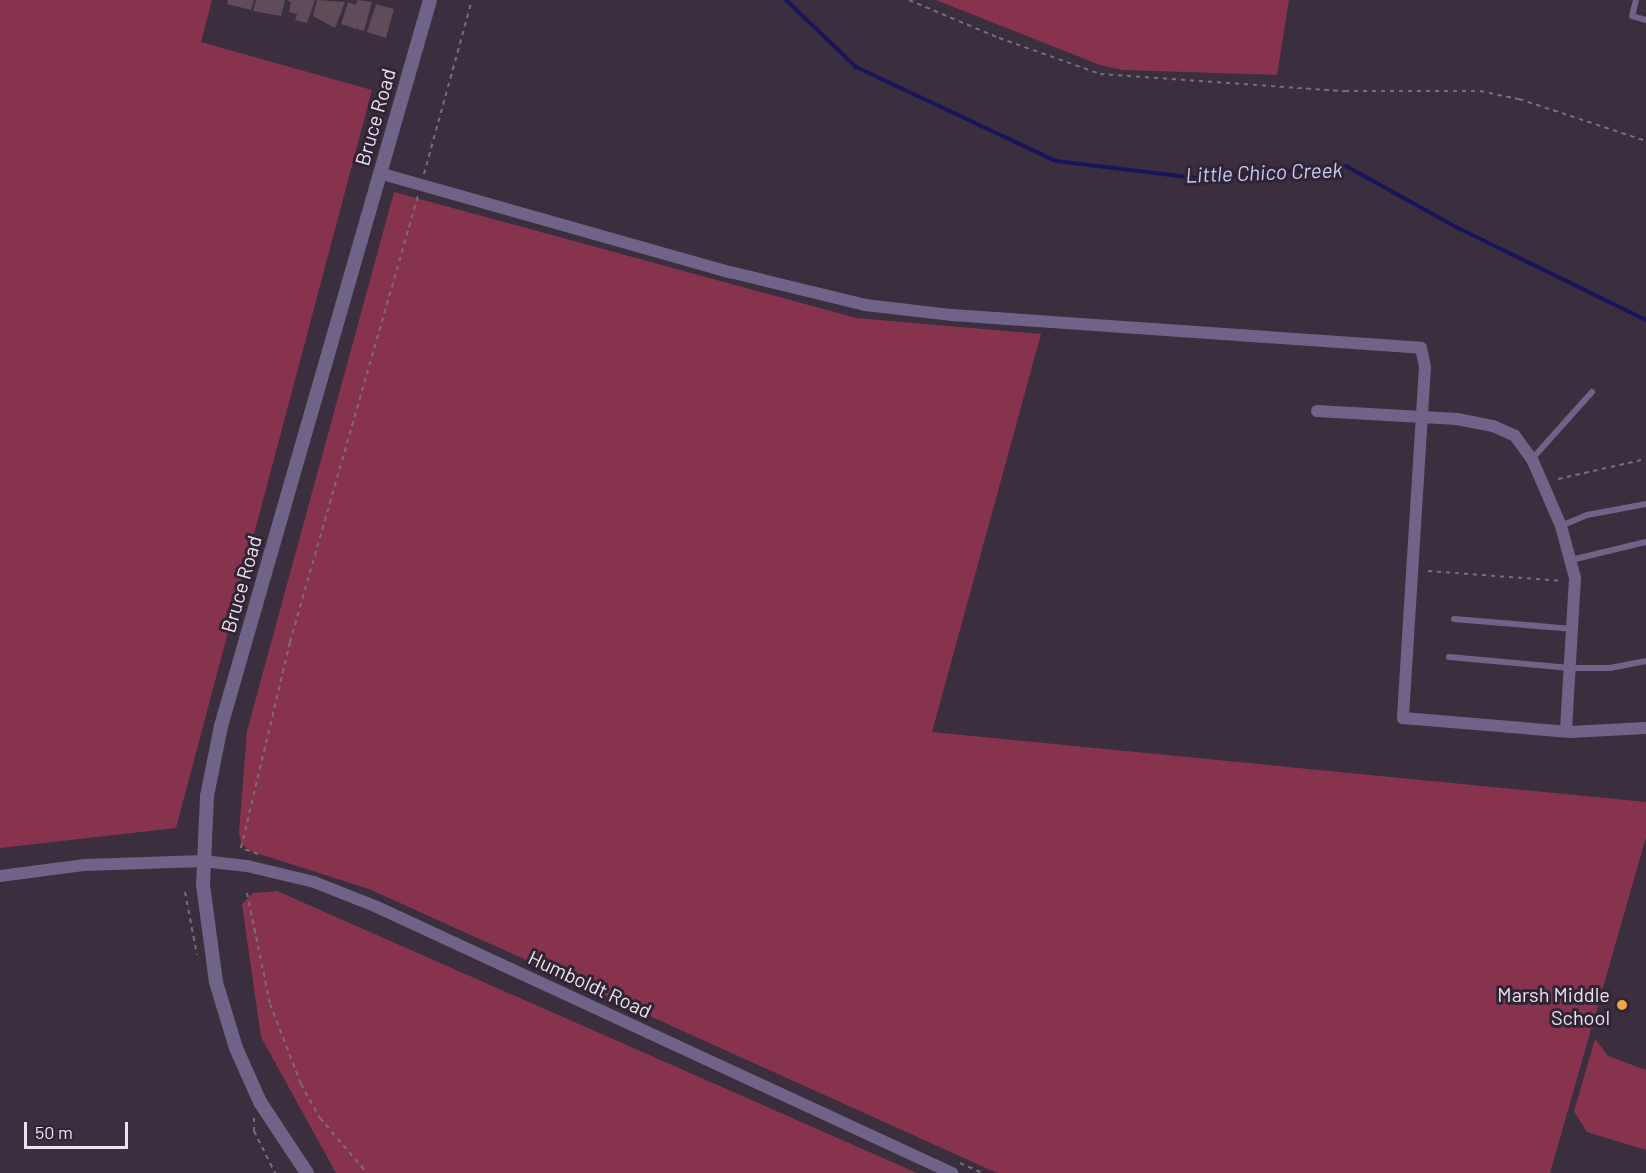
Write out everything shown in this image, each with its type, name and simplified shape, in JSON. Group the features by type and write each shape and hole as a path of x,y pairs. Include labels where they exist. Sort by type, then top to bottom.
{"street":[{"name":"Bruce Road","path":"307,1173 260,1102 236,1048 216,982 206,928 202,861 207,796 221,726 430,0"},
{"path":"379,173 753,279 865,305 963,316 1421,348 1426,356 1403,718 1566,732 1646,729"},
{"path":"1317,411 1422,417 1493,426 1515,436 1532,459 1561,526 1575,578 1566,732"},
{"name":"Humboldt Road","path":"0,876 86,865 202,861 247,866 314,882 377,907 952,1173"}],"lane":[{"path":"1636,0 1632,16 1646,20"},
{"path":"1532,459 1592,392"},
{"path":"1561,526 1587,515 1646,504"},
{"path":"1571,560 1646,543"},
{"path":"1454,619 1573,629"},
{"path":"1449,657 1570,668 1610,668 1646,661"}],"path":[{"path":"242,848 290,642 472,0"},
{"path":"909,0 999,38 1100,74 1345,91 1480,91 1519,99 1646,141"},
{"path":"1558,479 1646,459"},
{"path":"1428,571 1569,582"},
{"path":"247,893 270,1004 300,1084 320,1118 368,1173"}],"shaded area":[{"path":"0,0 212,0 201,42 372,90 176,828 0,848"},
{"path":"936,0 1289,0 1277,75 1123,70 1100,65"},
{"path":"394,192 856,318 1041,334 932,732 1646,802 1646,837 1550,1173 997,1173 369,889 250,851 241,843 239,832 247,731"},
{"path":"277,891 917,1173 336,1173 261,1037 242,904 253,893"},
{"path":"1595,1039 1608,1056 1646,1070 1646,1150 1587,1132 1574,1111"}],"building":[{"path":"228,0 254,0 251,10 227,4"},
{"path":"256,0 285,0 281,16 253,11"},
{"path":"287,0 315,0 307,23 295,20 297,14 289,12 291,3"},
{"path":"317,0 345,2 335,28 313,16"},
{"path":"357,0 372,2 364,31 357,29 359,26 356,29 341,24 348,2 356,5"},
{"path":"376,4 394,9 386,38 367,32"}],"waterway":[{"name":"Little Chico Creek","path":"786,0 856,67 1056,161 1204,179 1346,166 1458,228 1646,320"}],"place":[{"name":"Marsh Middle School","path":"1622,1005"}]}
